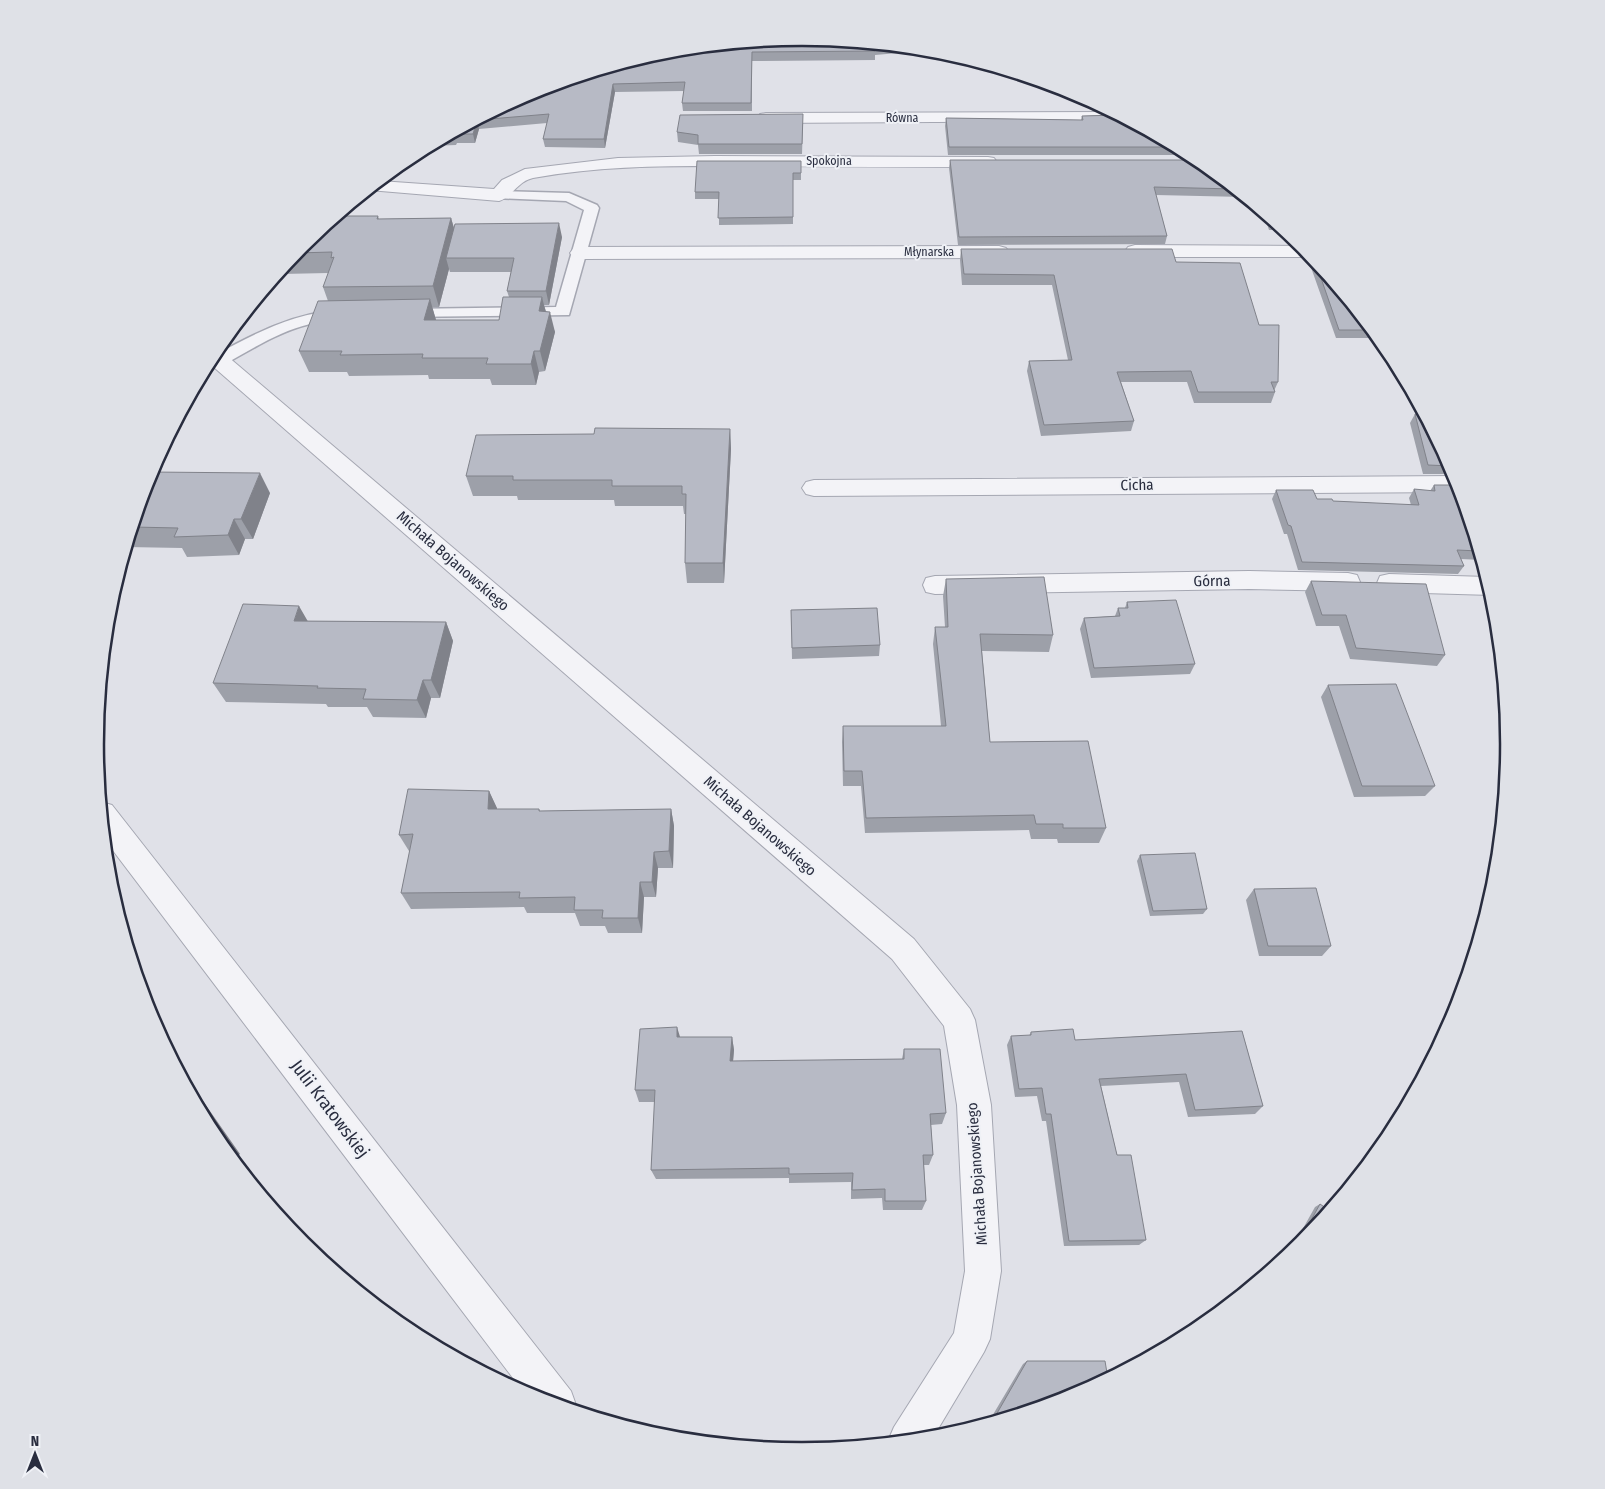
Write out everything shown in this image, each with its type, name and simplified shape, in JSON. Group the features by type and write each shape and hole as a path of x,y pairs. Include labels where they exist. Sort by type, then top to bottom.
{"street":[{"name":"Równa","path":"750,118 1109,117"},
{"name":"Spokojna","path":"498,195 508,184 525,174 572,167 618,164 714,161 1008,162"},
{"path":"383,187 498,195"},
{"name":"Młynarska","path":"580,254 1018,252"},
{"path":"1118,252 1297,252"},
{"name":"Michała Bojanowskiego","path":"218,364 903,949 959,1020 974,1105 983,1271 971,1340 913,1434"},
{"name":"Cicha","path":"814,488 1451,484"},
{"name":"Górna","path":"935,585 1249,580 1482,586"},
{"name":"Julii Kratowskiej","path":"109,823 550,1395"}],"lane":[{"path":"388,314 563,312 592,208 569,197 498,195"},
{"path":"223,355 284,326 324,315 351,315"}],"building":[{"path":"802,46 875,50 752,52 751,103 682,103 685,82 613,84 604,139 543,139 549,114 493,119 535,99 578,83 666,60 711,52 757,48"},
{"path":"803,114 802,144 698,144 698,135 677,132 680,115"},
{"path":"1105,115 1163,147 949,147 946,118 1083,120 1082,116"},
{"path":"475,128 473,134 464,134"},
{"path":"950,160 1184,160 1225,189 1154,187 1167,236 959,237"},
{"path":"697,161 801,161 801,173 793,173 793,217 718,218 719,192 695,192"},
{"path":"347,216 378,216 377,219 451,218 433,286 323,287 334,257 331,258 332,252 307,253"},
{"path":"559,223 546,291 507,291 514,258 446,258 455,224"},
{"path":"961,249 1172,249 1176,262 1240,263 1259,325 1279,325 1278,382 1271,382 1275,392 1198,392 1191,371 1117,372 1134,421 1044,425 1029,361 1072,360 1054,275 964,274"},
{"path":"1321,277 1364,330 1339,330"},
{"path":"503,297 542,297 539,311 550,312 540,351 534,351 531,364 486,364 488,358 422,358 423,354 340,355 342,351 299,351 318,301 430,299 424,320 499,320"},
{"path":"1415,414 1417,414 1443,466 1428,465"},
{"path":"595,428 730,429 723,563 685,563 686,494 682,494 682,486 612,486 612,480 513,480 513,476 466,476 476,435 594,434"},
{"path":"159,472 260,473 241,519 234,519 228,535 174,537 178,528 139,527"},
{"path":"1434,485 1451,485 1473,551 1457,550 1464,566 1302,562 1291,526 1288,525 1276,490 1313,490 1317,499 1332,499 1333,501 1419,505 1414,489 1435,491"},
{"path":"1044,577 1053,635 980,634 990,742 1088,741 1106,828 1063,828 1063,824 1036,824 1034,815 866,818 862,771 844,771 843,726 946,726 935,627 948,627 946,579"},
{"path":"1311,581 1426,584 1445,655 1356,648 1346,615 1322,615"},
{"path":"1176,600 1195,664 1094,668 1084,618 1120,616 1118,608 1128,608 1127,602"},
{"path":"243,604 299,606 294,621 446,622 431,680 423,680 417,700 363,699 366,689 213,683"},
{"path":"877,608 880,645 792,648 791,610"},
{"path":"1396,684 1435,786 1362,786 1328,685"},
{"path":"408,789 489,791 488,809 539,809 539,811 671,809 669,851 654,852 652,882 640,882 638,918 602,918 603,910 574,910 575,897 519,898 520,892 401,893 413,834 399,835"},
{"path":"1195,853 1207,909 1153,911 1140,855"},
{"path":"1316,888 1331,946 1268,946 1254,889"},
{"path":"677,1027 677,1037 732,1037 730,1061 904,1059 904,1049 940,1049 946,1113 930,1114 933,1155 923,1155 926,1201 885,1201 885,1189 852,1190 853,1173 789,1174 789,1168 651,1170 655,1090 635,1090 640,1029"},
{"path":"1073,1029 1075,1040 1242,1031 1263,1106 1195,1110 1186,1074 1099,1079 1117,1155 1131,1155 1146,1240 1069,1241 1051,1114 1046,1114 1042,1088 1019,1089 1011,1036 1031,1035 1031,1032"},
{"path":"1320,1204 1325,1207 1309,1225"},
{"path":"1027,1361 1105,1361 1107,1373 1070,1390 996,1415"}]}
